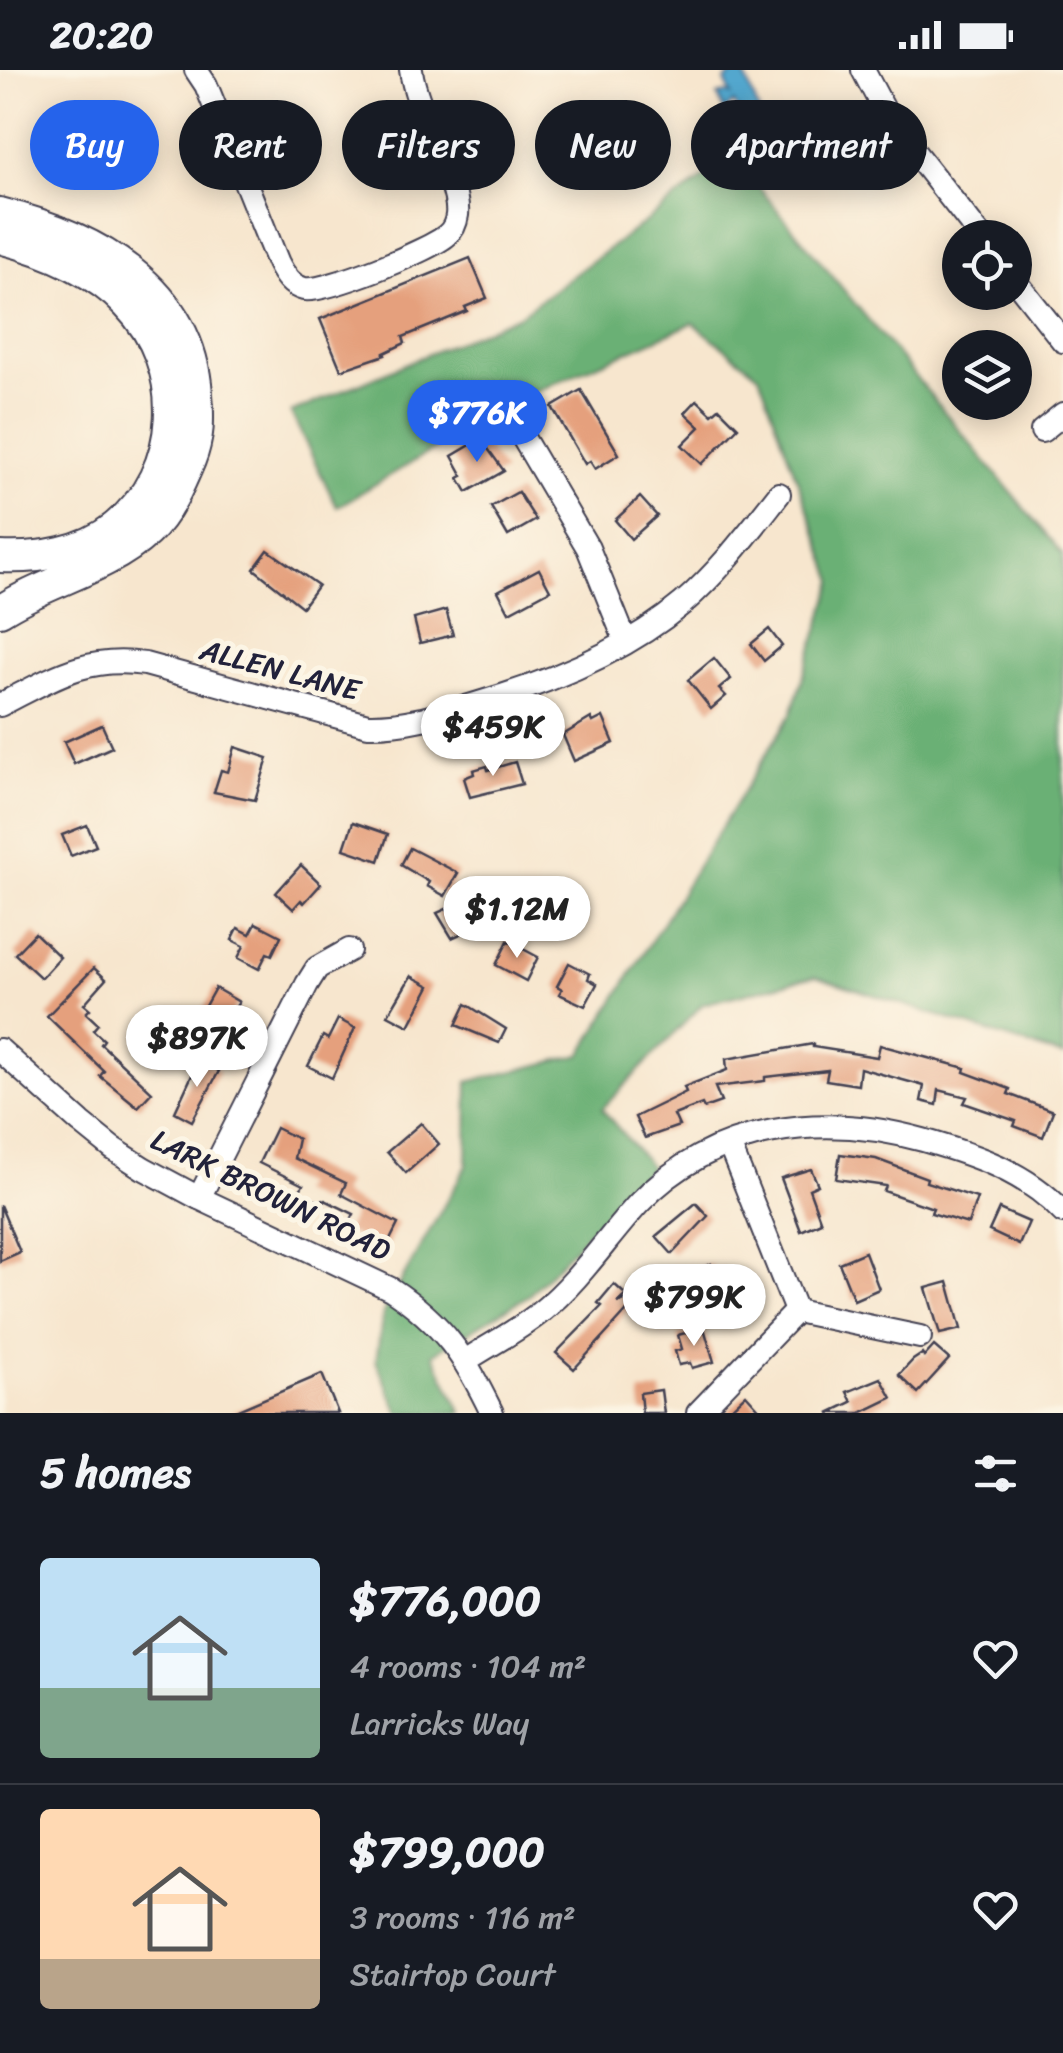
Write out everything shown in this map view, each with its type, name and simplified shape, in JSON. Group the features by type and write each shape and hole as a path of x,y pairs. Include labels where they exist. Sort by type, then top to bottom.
{"main road":[{"path":"0,213 64,233 118,260 155,292 179,323 196,372 200,435 179,487 148,531 103,561 0,612"},
{"path":"0,238 92,275 130,306 162,358 170,402 170,428 153,483 115,527 94,540 52,554 0,557"}],"street":[{"path":"196,70 284,276 294,285 317,289 436,243 454,226 457,205 417,101 411,70"},
{"path":"863,70 890,122 968,220"},
{"path":"1032,301 1063,340"},
{"path":"1042,431 1063,414"},
{"path":"512,419 588,548 626,642"},
{"name":"ALLEN LANE","path":"0,706 72,668 120,660 344,720 388,726 440,715 562,675 626,642 702,585 779,494"},
{"path":"199,1198 307,984 317,968 348,950"},
{"name":"LARK BROWN ROAD","path":"0,1050 112,1148 199,1198 392,1288 440,1325 465,1361 492,1413"},
{"path":"465,1361 543,1310 657,1186 688,1165 760,1133 840,1124 901,1134 1024,1178 1047,1194 1063,1212"},
{"path":"729,1144 796,1312"},
{"path":"796,1312 920,1337"},
{"path":"698,1413 796,1312"}],"green space":[{"path":"691,187 761,190 942,409 942,420 951,420 1063,555 1063,1056 815,976 703,1004 602,1109 651,1167 529,1295 433,1354 462,1413 399,1413 376,1361 383,1313 467,1165 468,1082 581,1055 791,714 834,581 759,375 693,323 520,398 337,507 291,413 520,315"}],"water":[{"path":"735,72 744,73 755,100 720,100 718,96 731,95 725,81"}],"building":[{"path":"470,258 487,298 465,307 467,311 403,337 405,343 385,355 341,370 320,319"},
{"path":"581,390 619,454 595,469 590,461 585,464 552,407"},
{"path":"697,400 712,414 719,408 738,427 702,464 682,445 700,427 685,413"},
{"path":"481,439 504,471 467,492 452,456"},
{"path":"518,492 536,520 508,536 491,507"},
{"path":"640,497 657,516 631,539 615,520"},
{"path":"268,550 318,585 302,607 254,569"},
{"path":"539,569 550,590 509,612 498,591"},
{"path":"446,610 453,635 420,643 414,619"},
{"path":"769,629 782,646 764,661 751,644"},
{"path":"714,658 731,679 719,689 726,696 711,709 688,680"},
{"path":"603,717 614,743 574,761 563,735 591,718 593,722"},
{"path":"102,725 112,747 74,764 64,742"},
{"path":"235,747 268,758 255,800 214,792 221,770 228,772"},
{"path":"515,762 522,784 470,797 464,778 474,774 473,770"},
{"path":"353,822 388,834 379,861 344,849"},
{"path":"87,825 96,846 71,856 62,835"},
{"path":"410,848 458,873 445,896 401,865"},
{"path":"301,865 321,884 293,909 276,893"},
{"path":"462,902 474,928 452,938 437,913"},
{"path":"256,923 281,936 272,955 267,953 259,969 238,958 244,946 232,940 238,928 250,934"},
{"path":"35,933 60,957 41,978 15,954"},
{"path":"508,941 538,957 526,981 496,965"},
{"path":"569,963 590,974 588,979 597,984 585,1006 559,994 562,989 557,986"},
{"path":"94,968 106,979 84,1004 90,1009 86,1013 98,1024 93,1030 104,1040 101,1044 152,1092 138,1107 100,1076 104,1071 47,1016"},
{"path":"411,976 430,986 409,1026 388,1015"},
{"path":"215,988 239,1002 216,1037 195,1024"},
{"path":"466,1004 506,1029 499,1043 456,1025"},
{"path":"338,1019 355,1028 332,1078 308,1066 323,1036 328,1039"},
{"path":"813,1044 877,1057 880,1045 965,1068 964,1072 1010,1089 1008,1094 1053,1111 1043,1137 1014,1126 1016,1121 964,1103 967,1097 939,1090 937,1105 921,1101 924,1086 860,1068 858,1085 826,1080 828,1070 715,1087 721,1102 704,1108 702,1104 674,1115 679,1126 645,1138 635,1117 686,1092 684,1087 727,1070 726,1059"},
{"path":"199,1060 219,1071 192,1121 175,1112"},
{"path":"421,1123 439,1144 406,1173 387,1152"},
{"path":"276,1128 298,1139 294,1158 346,1183 341,1194 398,1224 385,1250 345,1231 354,1214 299,1192 303,1185 259,1163"},
{"path":"840,1154 876,1159 927,1178 926,1182 977,1198 968,1224 931,1213 933,1208 884,1191 886,1186 836,1179"},
{"path":"811,1169 818,1185 809,1189 821,1222 801,1231 781,1178"},
{"path":"696,1203 708,1216 672,1254 656,1236"},
{"path":"0,1205 20,1252 0,1261"},
{"path":"999,1209 1029,1222 1019,1245 989,1231"},
{"path":"865,1252 879,1289 854,1300 839,1263"},
{"path":"711,1264 723,1295 698,1305 685,1275"},
{"path":"948,1282 961,1329 940,1334 926,1288"},
{"path":"614,1284 626,1295 617,1303 644,1292 574,1369 556,1353 602,1306 598,1303"},
{"path":"704,1328 714,1362 692,1368 690,1363 679,1365 675,1351 682,1349 678,1335"},
{"path":"934,1346 949,1359 918,1393 899,1375"},
{"path":"322,1374 338,1413 231,1413"},
{"path":"881,1378 892,1398 861,1413 829,1413 852,1402 847,1392"},
{"path":"661,1390 664,1413 642,1413 640,1393"},
{"path":"746,1394 763,1413 726,1413"}]}
